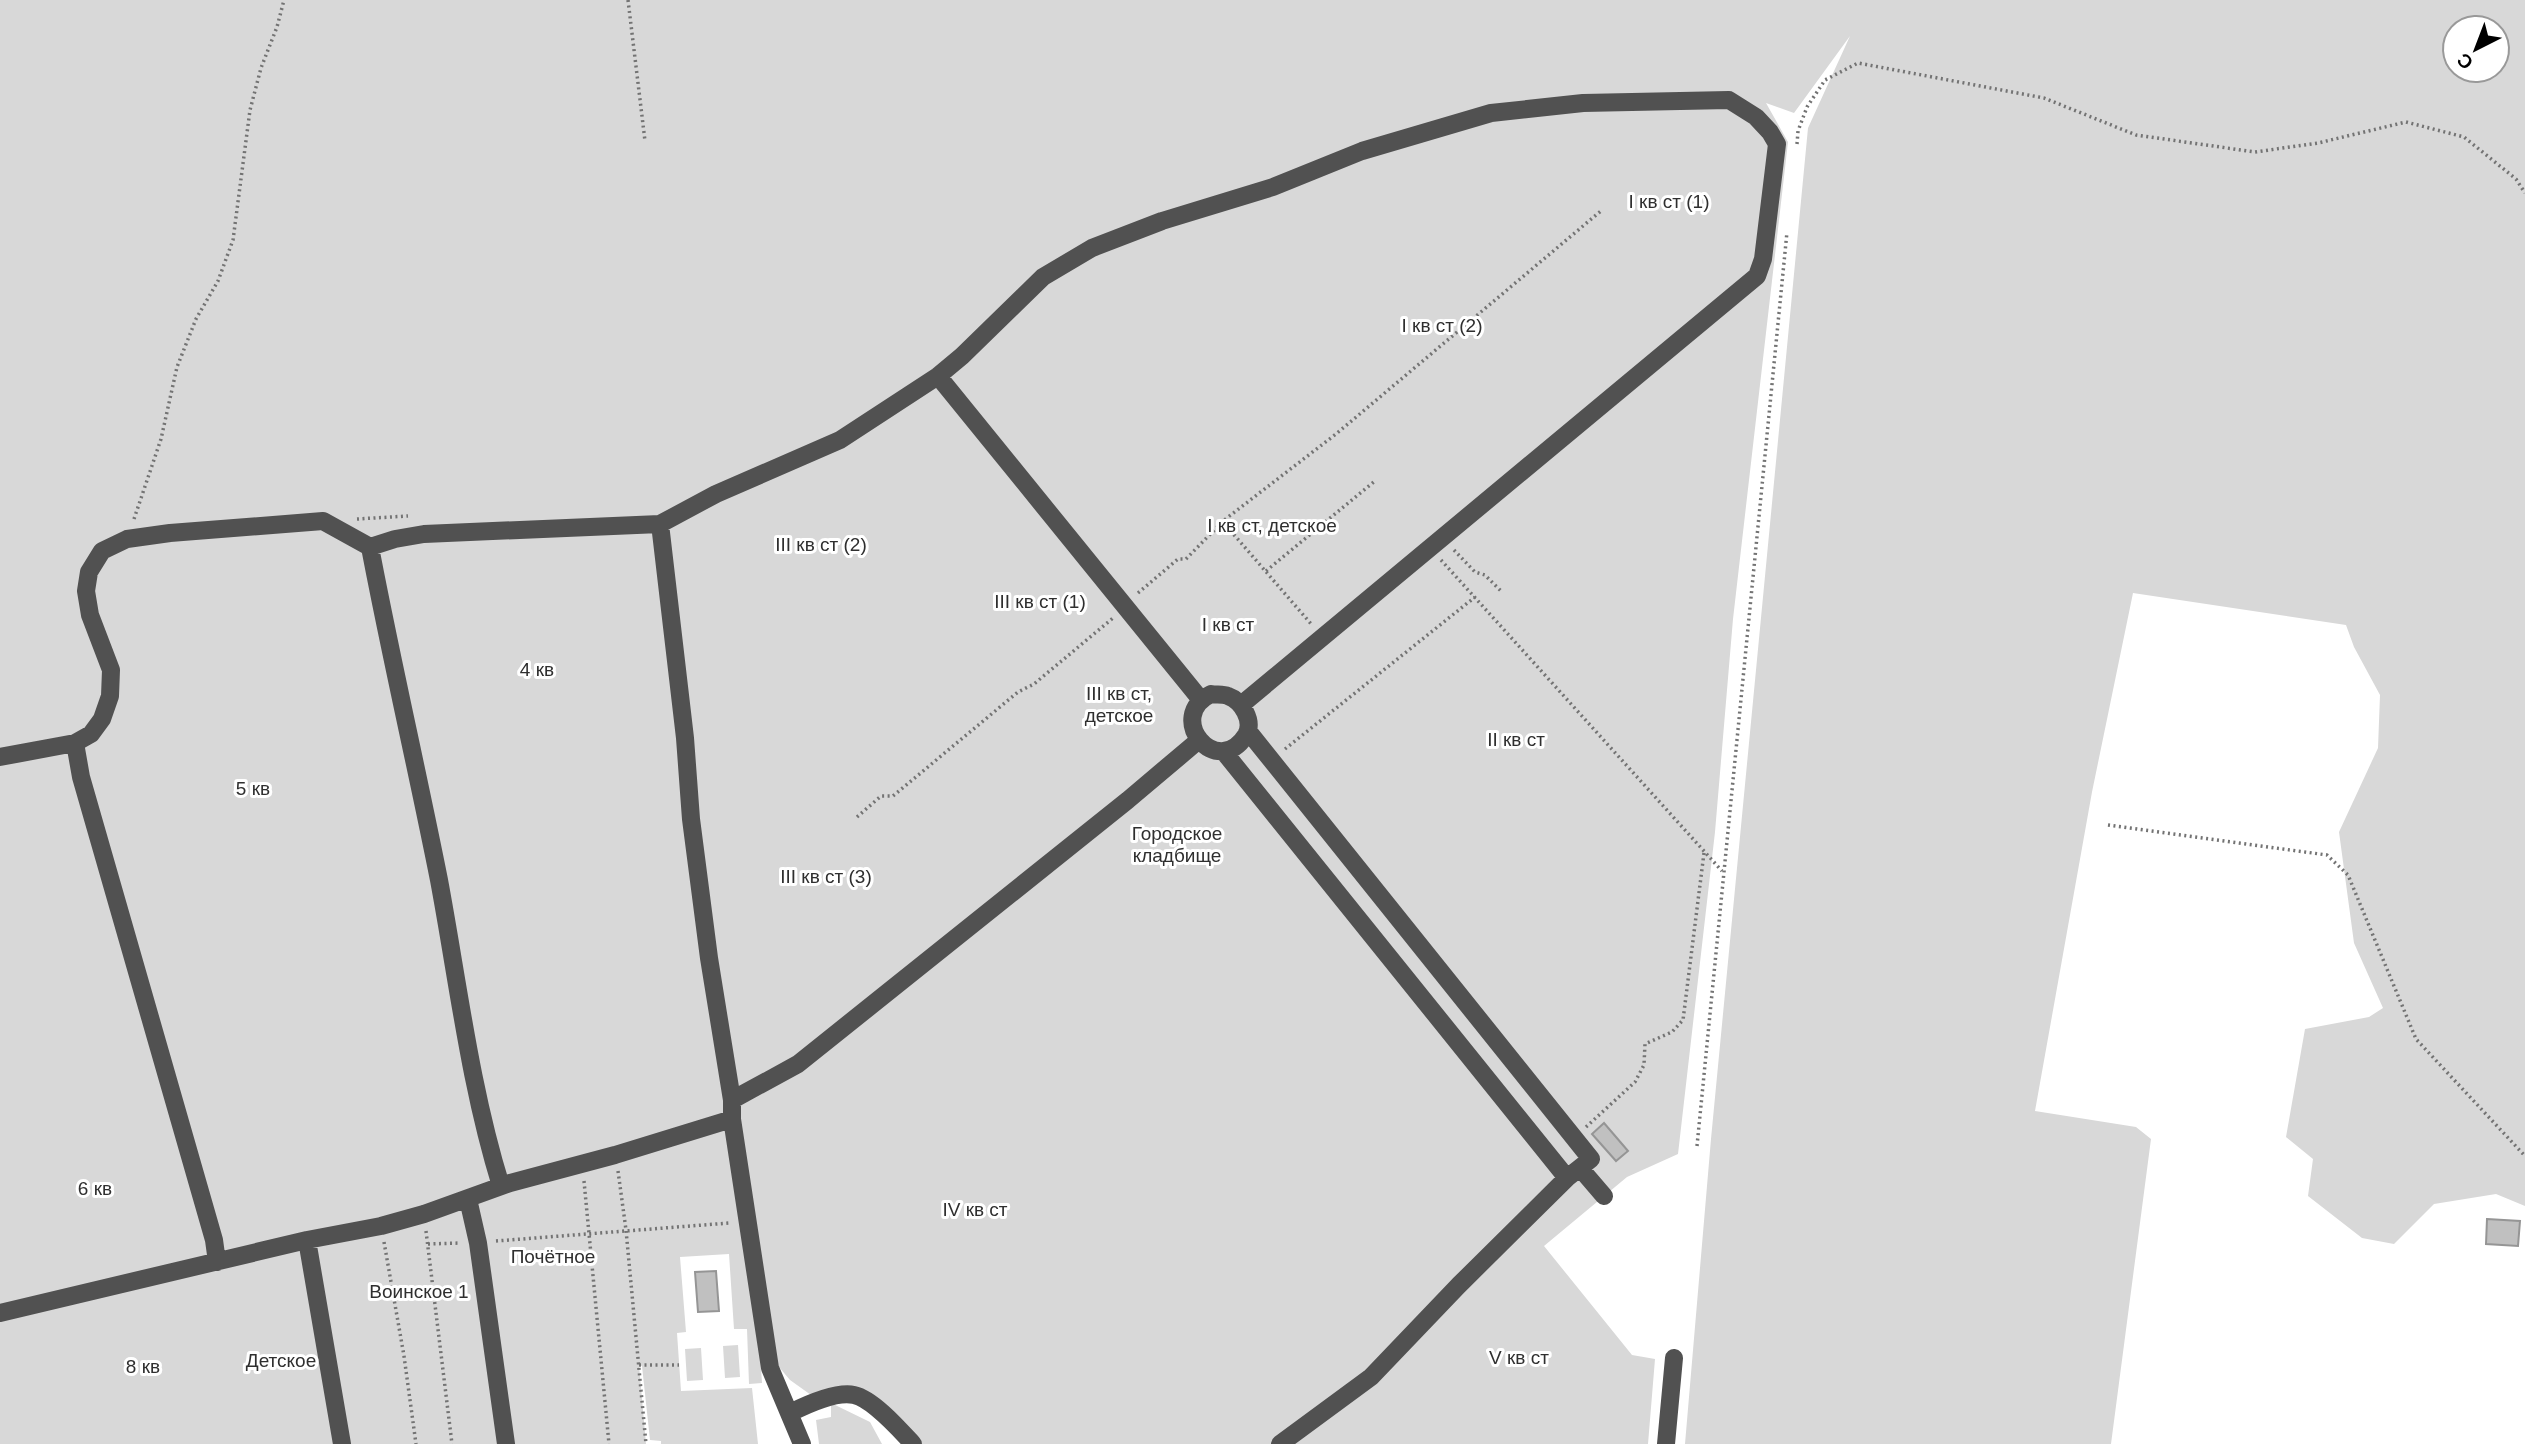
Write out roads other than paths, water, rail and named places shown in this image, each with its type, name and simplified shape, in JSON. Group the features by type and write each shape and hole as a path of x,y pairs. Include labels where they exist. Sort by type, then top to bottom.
{"street":[{"path":"0,757 75,743 90,734 103,719 110,696 111,670 90,615 86,592 89,572 102,551 127,540 261,524 323,521 370,547 424,534 660,524 716,494 840,440 938,376 1043,277 1092,248 1162,221 1273,187 1362,151 1492,113 1583,103 1729,100 1756,117 1777,144 1763,259 1757,276 1241,705"},
{"path":"938,376 1201,699"},
{"path":"660,524 685,738 691,820 770,1368 802,1444"},
{"path":"370,547 439,880 469,1055 501,1186"},
{"path":"1212,695 1227,695 1241,705 1248,718 1248,732 1239,744 1224,752 1212,751 1199,740 1193,731 1192,716 1201,699 1212,695"},
{"path":"1248,732 1591,1159 1573,1173 1459,1285 1371,1377 1280,1444"},
{"path":"732,1100 798,1064 1199,740"},
{"path":"75,743 81,777 210,1227 216,1262"},
{"path":"1224,752 1573,1173 1604,1196"},
{"path":"0,1313 307,1240 381,1226 424,1214 501,1186 583,1165 732,1119"},
{"path":"468,1199 478,1243 506,1444"},
{"path":"307,1240 342,1444"},
{"path":"1666,1444 1674,1358"},
{"path":"790,1413 813,1401 854,1395 875,1406 914,1444"}],"park label":[{"name":"I кв ст (1)","path":"1669,201"},
{"name":"I кв ст (2)","path":"1442,325"},
{"name":"I кв ст, детское","path":"1272,525"},
{"name":"III кв ст (2)","path":"821,544"},
{"name":"III кв ст (1)","path":"1040,601"},
{"name":"I кв ст","path":"1228,624"},
{"name":"4 кв","path":"537,669"},
{"name":"III кв ст, детское","path":"1119,704"},
{"name":"II кв ст","path":"1516,739"},
{"name":"5 кв","path":"253,788"},
{"name":"Городское кладбище","path":"1177,844"},
{"name":"III кв ст (3)","path":"826,876"},
{"name":"6 кв","path":"95,1188"},
{"name":"IV кв ст","path":"975,1209"},
{"name":"Почётное","path":"553,1256"},
{"name":"Воинское 1","path":"419,1291"},
{"name":"V кв ст","path":"1519,1357"},
{"name":"Детское","path":"281,1360"},
{"name":"8 кв","path":"143,1366"}]}
